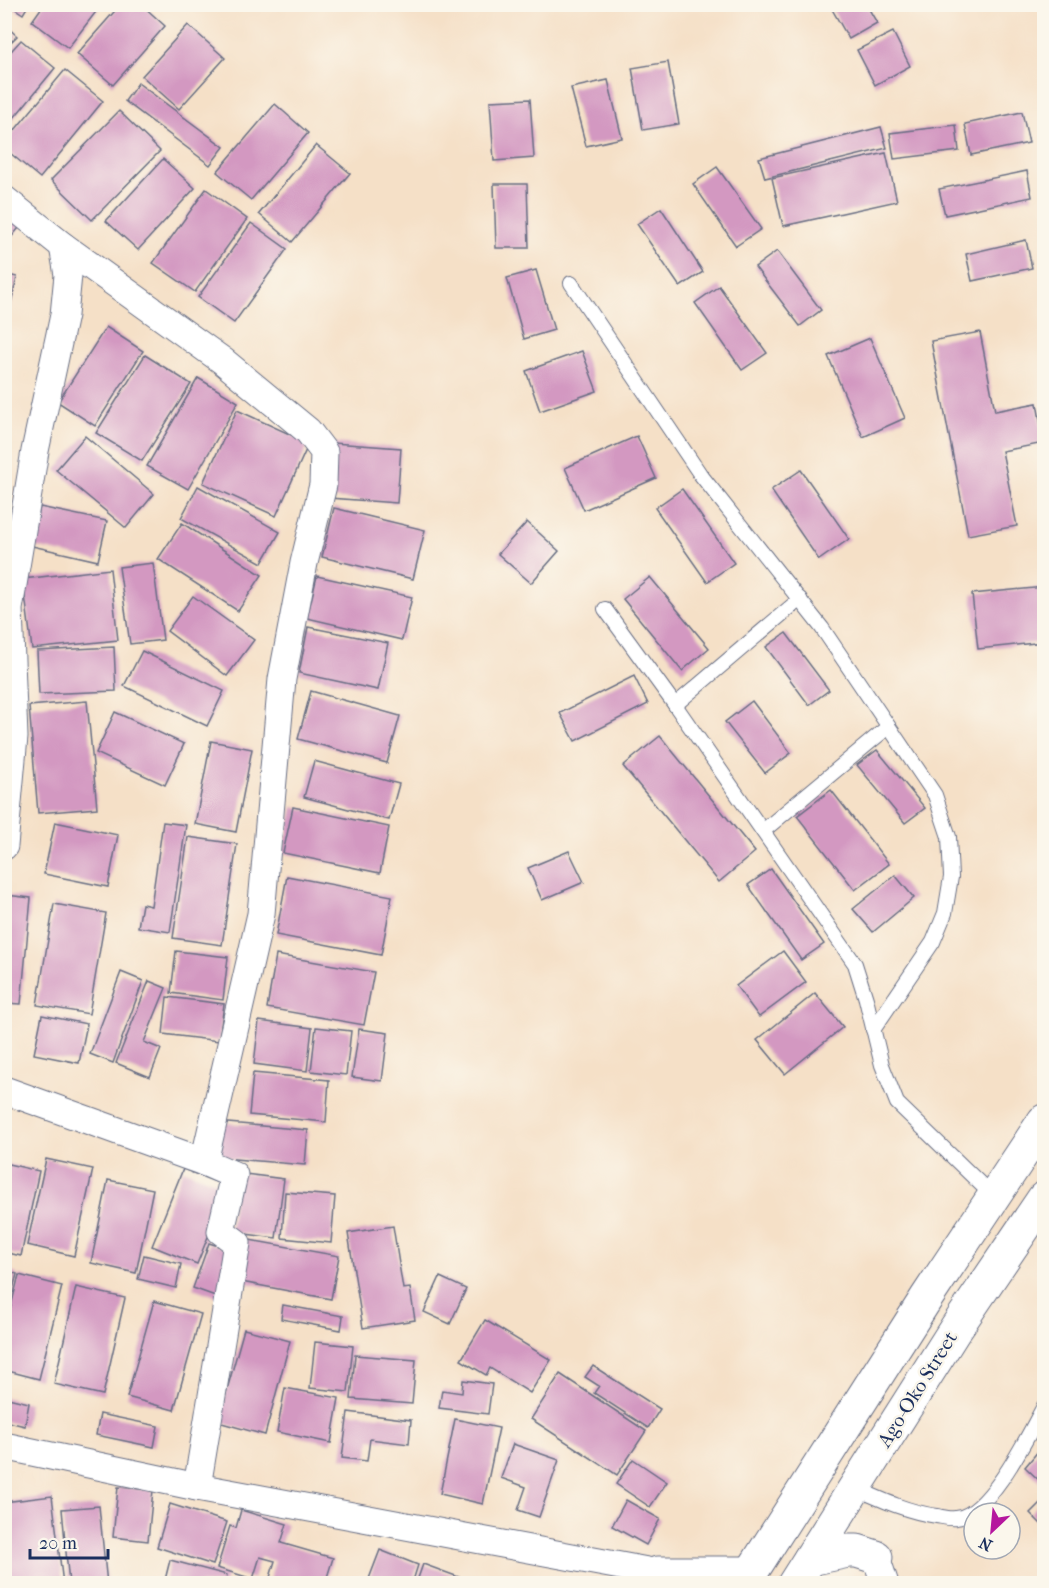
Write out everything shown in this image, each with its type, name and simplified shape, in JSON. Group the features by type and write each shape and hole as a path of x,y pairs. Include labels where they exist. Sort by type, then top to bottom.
{"main road":[{"path":"666,1578 748,1578 927,1297 1044,1121"},
{"name":"Ago-Oko Street","path":"802,1571 957,1328 1044,1198"},
{"path":"852,1493 881,1570"},
{"path":"802,1571 848,1551 857,1551 881,1570"}],"street":[{"path":"4,199 63,246 223,361 308,431 324,452 322,485 304,563 282,679 261,914 204,1162"},
{"path":"4,846 14,737 9,609 35,451 64,315 68,275 63,246"},
{"path":"4,1090 234,1175 221,1231 237,1243 197,1487"},
{"path":"4,1446 197,1487 666,1578"}],"lane":[{"path":"571,283 700,474 800,599 935,795 949,837 951,877 945,913 933,942 873,1030"},
{"path":"675,705 800,599"},
{"path":"605,609 675,705 855,964 882,1065 897,1103 994,1197"},
{"path":"763,831 888,727"},
{"path":"852,1493 920,1513 956,1518 974,1512 1004,1477 1044,1406"}],"building":[{"path":"8,4 29,4 23,14"},
{"path":"44,4 102,4 68,48 32,21"},
{"path":"121,4 141,4 165,26 113,85 77,54"},
{"path":"829,4 866,4 877,23 849,39"},
{"path":"4,24 17,36 4,49"},
{"path":"188,25 225,58 179,109 142,76"},
{"path":"893,32 910,66 875,85 857,50"},
{"path":"21,40 55,68 4,130 4,59"},
{"path":"668,62 679,124 643,130 632,68"},
{"path":"65,70 103,101 40,178 4,148 4,143"},
{"path":"608,80 622,138 586,146 571,88"},
{"path":"138,83 224,147 210,165 125,101"},
{"path":"530,99 534,158 494,161 490,101"},
{"path":"275,104 308,133 251,200 217,172"},
{"path":"119,111 160,151 92,220 51,180"},
{"path":"1022,112 1029,143 971,155 965,124"},
{"path":"956,125 959,151 894,159 890,133"},
{"path":"881,127 887,148 765,178 759,158"},
{"path":"316,145 350,173 292,242 259,214"},
{"path":"886,153 897,201 783,226 772,178"},
{"path":"163,159 195,188 138,250 106,221"},
{"path":"717,167 761,229 736,246 693,184"},
{"path":"1027,171 1032,197 945,215 939,189"},
{"path":"494,184 527,184 529,248 496,248"},
{"path":"206,189 247,219 195,292 153,263"},
{"path":"4,208 23,223 4,246"},
{"path":"661,208 703,272 680,287 637,224"},
{"path":"251,223 287,249 234,323 198,297"},
{"path":"1026,240 1032,268 972,281 966,254"},
{"path":"777,251 821,310 800,326 755,267"},
{"path":"536,270 554,330 524,339 507,278"},
{"path":"4,274 17,277 5,329 4,329"},
{"path":"719,286 767,353 742,370 695,303"},
{"path":"106,327 143,351 95,426 58,402"},
{"path":"980,332 995,411 1037,403 1044,443 1002,451 1017,526 968,535 931,341"},
{"path":"870,338 905,418 863,437 828,356"},
{"path":"582,351 597,391 540,411 526,371"},
{"path":"145,355 191,384 142,461 96,433"},
{"path":"198,378 238,402 188,489 147,466"},
{"path":"237,410 309,443 276,516 203,483"},
{"path":"85,436 154,494 126,528 56,470"},
{"path":"637,436 656,478 584,510 565,468"},
{"path":"333,443 401,448 397,503 329,498"},
{"path":"801,470 849,539 819,560 771,490"},
{"path":"198,486 280,532 262,563 181,518"},
{"path":"682,489 734,563 707,582 655,508"},
{"path":"40,507 107,521 98,561 32,546"},
{"path":"334,508 425,530 413,579 322,557"},
{"path":"527,522 559,551 531,583 498,554"},
{"path":"182,523 262,575 238,611 158,559"},
{"path":"153,563 163,640 130,644 119,567"},
{"path":"110,569 118,640 32,649 23,579"},
{"path":"317,576 412,597 402,640 307,618"},
{"path":"650,577 709,648 682,671 623,599"},
{"path":"1044,587 1044,642 978,649 972,594"},
{"path":"193,596 254,640 227,676 167,631"},
{"path":"308,627 388,643 378,690 299,673"},
{"path":"786,633 829,690 809,705 766,647"},
{"path":"114,647 116,691 39,694 37,651"},
{"path":"142,651 224,691 207,726 124,686"},
{"path":"634,676 648,704 575,741 560,713"},
{"path":"311,691 400,716 387,763 298,739"},
{"path":"87,701 97,808 38,813 29,706"},
{"path":"752,701 791,753 765,773 725,722"},
{"path":"115,712 184,744 165,785 96,753"},
{"path":"660,736 755,852 719,882 623,766"},
{"path":"211,741 252,749 236,832 195,824"},
{"path":"877,750 925,808 905,823 857,765"},
{"path":"314,761 399,784 389,820 304,797"},
{"path":"831,790 889,864 855,890 797,816"},
{"path":"293,807 389,827 380,873 283,853"},
{"path":"55,822 118,835 108,887 44,874"},
{"path":"163,822 186,825 170,932 138,927 142,904 151,906"},
{"path":"188,837 237,844 222,945 173,938"},
{"path":"569,851 584,882 542,900 528,868"},
{"path":"771,869 824,944 801,960 748,885"},
{"path":"895,875 914,898 873,932 853,909"},
{"path":"287,876 392,896 381,955 276,935"},
{"path":"6,895 31,898 21,1004 4,1003"},
{"path":"54,904 106,913 89,1014 37,1005"},
{"path":"176,951 228,957 223,1000 171,993"},
{"path":"783,951 806,982 759,1017 736,986"},
{"path":"276,955 374,972 364,1025 267,1008"},
{"path":"121,972 143,981 113,1063 90,1054"},
{"path":"149,981 166,988 144,1042 161,1049 150,1077 116,1063"},
{"path":"815,993 843,1027 785,1074 757,1040"},
{"path":"167,997 224,1004 219,1041 163,1034"},
{"path":"42,1015 87,1024 79,1063 34,1054"},
{"path":"259,1021 312,1028 307,1071 254,1064"},
{"path":"316,1027 351,1031 346,1075 311,1071"},
{"path":"359,1029 388,1033 382,1081 352,1077"},
{"path":"253,1073 329,1080 326,1122 249,1115"},
{"path":"216,1122 308,1130 305,1165 212,1157"},
{"path":"46,1159 93,1169 74,1256 27,1245"},
{"path":"4,1163 39,1171 21,1256 4,1252"},
{"path":"183,1169 228,1187 197,1264 152,1246"},
{"path":"237,1173 284,1179 276,1238 230,1232"},
{"path":"108,1180 153,1189 136,1273 91,1263"},
{"path":"285,1192 335,1196 331,1243 282,1238"},
{"path":"393,1226 403,1289 410,1288 415,1320 363,1328 348,1233"},
{"path":"244,1239 339,1256 331,1299 236,1281"},
{"path":"209,1243 234,1251 218,1297 193,1288"},
{"path":"144,1255 181,1264 176,1288 138,1279"},
{"path":"4,1270 17,1274 5,1317 4,1317"},
{"path":"19,1275 62,1286 39,1379 4,1370 4,1333"},
{"path":"440,1277 466,1289 450,1324 424,1312"},
{"path":"76,1287 125,1298 103,1395 54,1384"},
{"path":"154,1301 201,1314 174,1410 127,1397"},
{"path":"283,1305 343,1316 341,1330 281,1319"},
{"path":"485,1320 551,1360 530,1393 490,1368 486,1375 461,1360"},
{"path":"244,1329 290,1341 265,1435 218,1422"},
{"path":"315,1342 353,1346 348,1392 310,1388"},
{"path":"355,1355 416,1360 412,1404 351,1399"},
{"path":"593,1366 660,1409 648,1428 594,1393 599,1386 585,1377"},
{"path":"560,1374 646,1431 617,1475 531,1419"},
{"path":"463,1380 492,1384 488,1414 439,1408 442,1390 462,1393"},
{"path":"285,1388 339,1398 331,1443 277,1432"},
{"path":"4,1397 29,1403 25,1426 4,1421"},
{"path":"348,1412 411,1420 409,1444 370,1439 367,1461 342,1458"},
{"path":"100,1414 158,1426 154,1447 96,1435"},
{"path":"455,1419 499,1428 483,1504 440,1494"},
{"path":"513,1444 559,1460 539,1517 518,1510 526,1487 501,1478"},
{"path":"1044,1444 1044,1485 1025,1467"},
{"path":"633,1459 667,1482 650,1507 616,1484"},
{"path":"118,1487 153,1490 148,1541 113,1537"},
{"path":"52,1496 63,1584 9,1584 4,1548 4,1502"},
{"path":"1044,1499 1044,1527 1030,1513"},
{"path":"626,1500 660,1519 646,1545 612,1526"},
{"path":"170,1504 227,1522 213,1565 157,1547"},
{"path":"99,1506 107,1584 69,1584 62,1509"},
{"path":"241,1510 287,1524 281,1543 333,1558 325,1584 268,1584 275,1561 260,1557 253,1579 217,1568 230,1526 236,1528"},
{"path":"380,1550 418,1565 412,1584 367,1584"},
{"path":"170,1560 227,1575 225,1584 164,1584"},
{"path":"423,1564 475,1583 475,1584 416,1584"}]}
